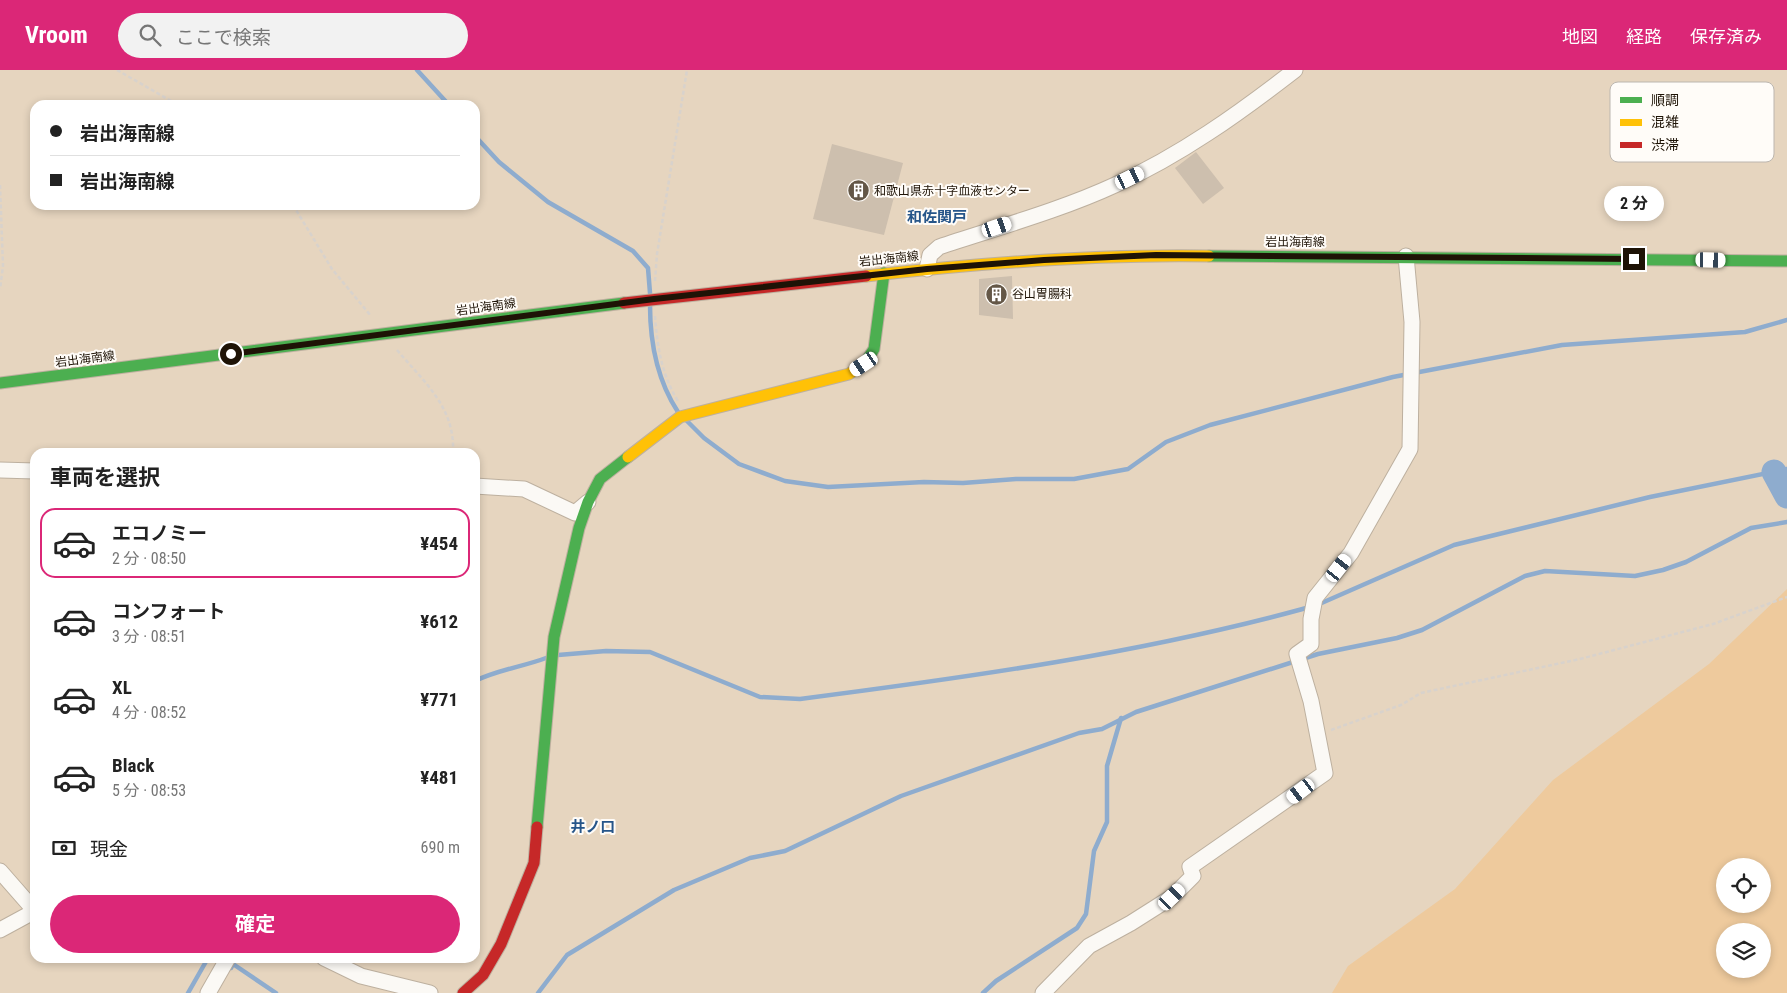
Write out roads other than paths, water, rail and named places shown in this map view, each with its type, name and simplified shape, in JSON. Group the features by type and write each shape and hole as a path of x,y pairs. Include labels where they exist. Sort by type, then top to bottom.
{"main road":[{"name":"岩出海南線","path":"0,383 654,299 884,273 1044,260 1156,255 1787,261"},
{"path":"463,993 483,975 501,944 534,863 554,637 579,528 588,502 600,479 674,422 687,415 849,374 864,364 874,349 884,273"}],"street":[{"path":"927,269 930,255 939,247 1098,192 1146,170 1224,124 1295,70"},
{"path":"1043,993 1088,946 1172,897 1193,876 1190,867 1325,773 1311,700 1297,654 1311,644 1315,598 1351,553 1410,449 1412,322 1406,256"},
{"path":"0,470 30,471"},
{"path":"480,486 524,490 575,513 588,502"},
{"path":"0,870 30,905"},
{"path":"0,930 30,914"},
{"path":"208,993 225,963"},
{"path":"334,963 361,976 430,993"}],"waterway":[{"path":"417,70 444,100"},
{"path":"480,141 499,162 548,202 633,251 648,268 650,293"},
{"path":"650,305 651,333 656,361 665,387 678,412"},
{"path":"687,421 704,438 739,464 785,481 828,487 924,482 963,483 1016,479 1074,479 1128,469 1166,442 1210,425 1393,377 1562,345 1745,332 1787,320"},
{"path":"1317,605 1454,545 1650,497 1787,469"},
{"path":"1774,472 1787,496"},
{"path":"538,993 567,955 674,890 750,858 785,851 901,796 1079,733 1102,729 1136,712 1318,654 1397,638 1422,630 1525,576 1545,571 1635,576 1663,570 1686,562 1751,528 1787,522"},
{"path":"558,655 606,651 650,652 760,697 800,699 928,682 1120,651 1184,638 1310,607"},
{"path":"480,679 546,658"},
{"path":"983,993 996,981 1077,928 1086,914 1094,851 1107,822 1107,766 1121,718"},
{"path":"188,993 205,963"},
{"path":"231,968 233,964 276,993"}],"place":[{"name":"和歌山県赤十字血液センター","path":"858,191"},
{"name":"谷山胃腸科","path":"996,294"}],"district":[{"name":"和佐関戸","path":"937,217"},
{"name":"井ノ口","path":"593,827"}]}
